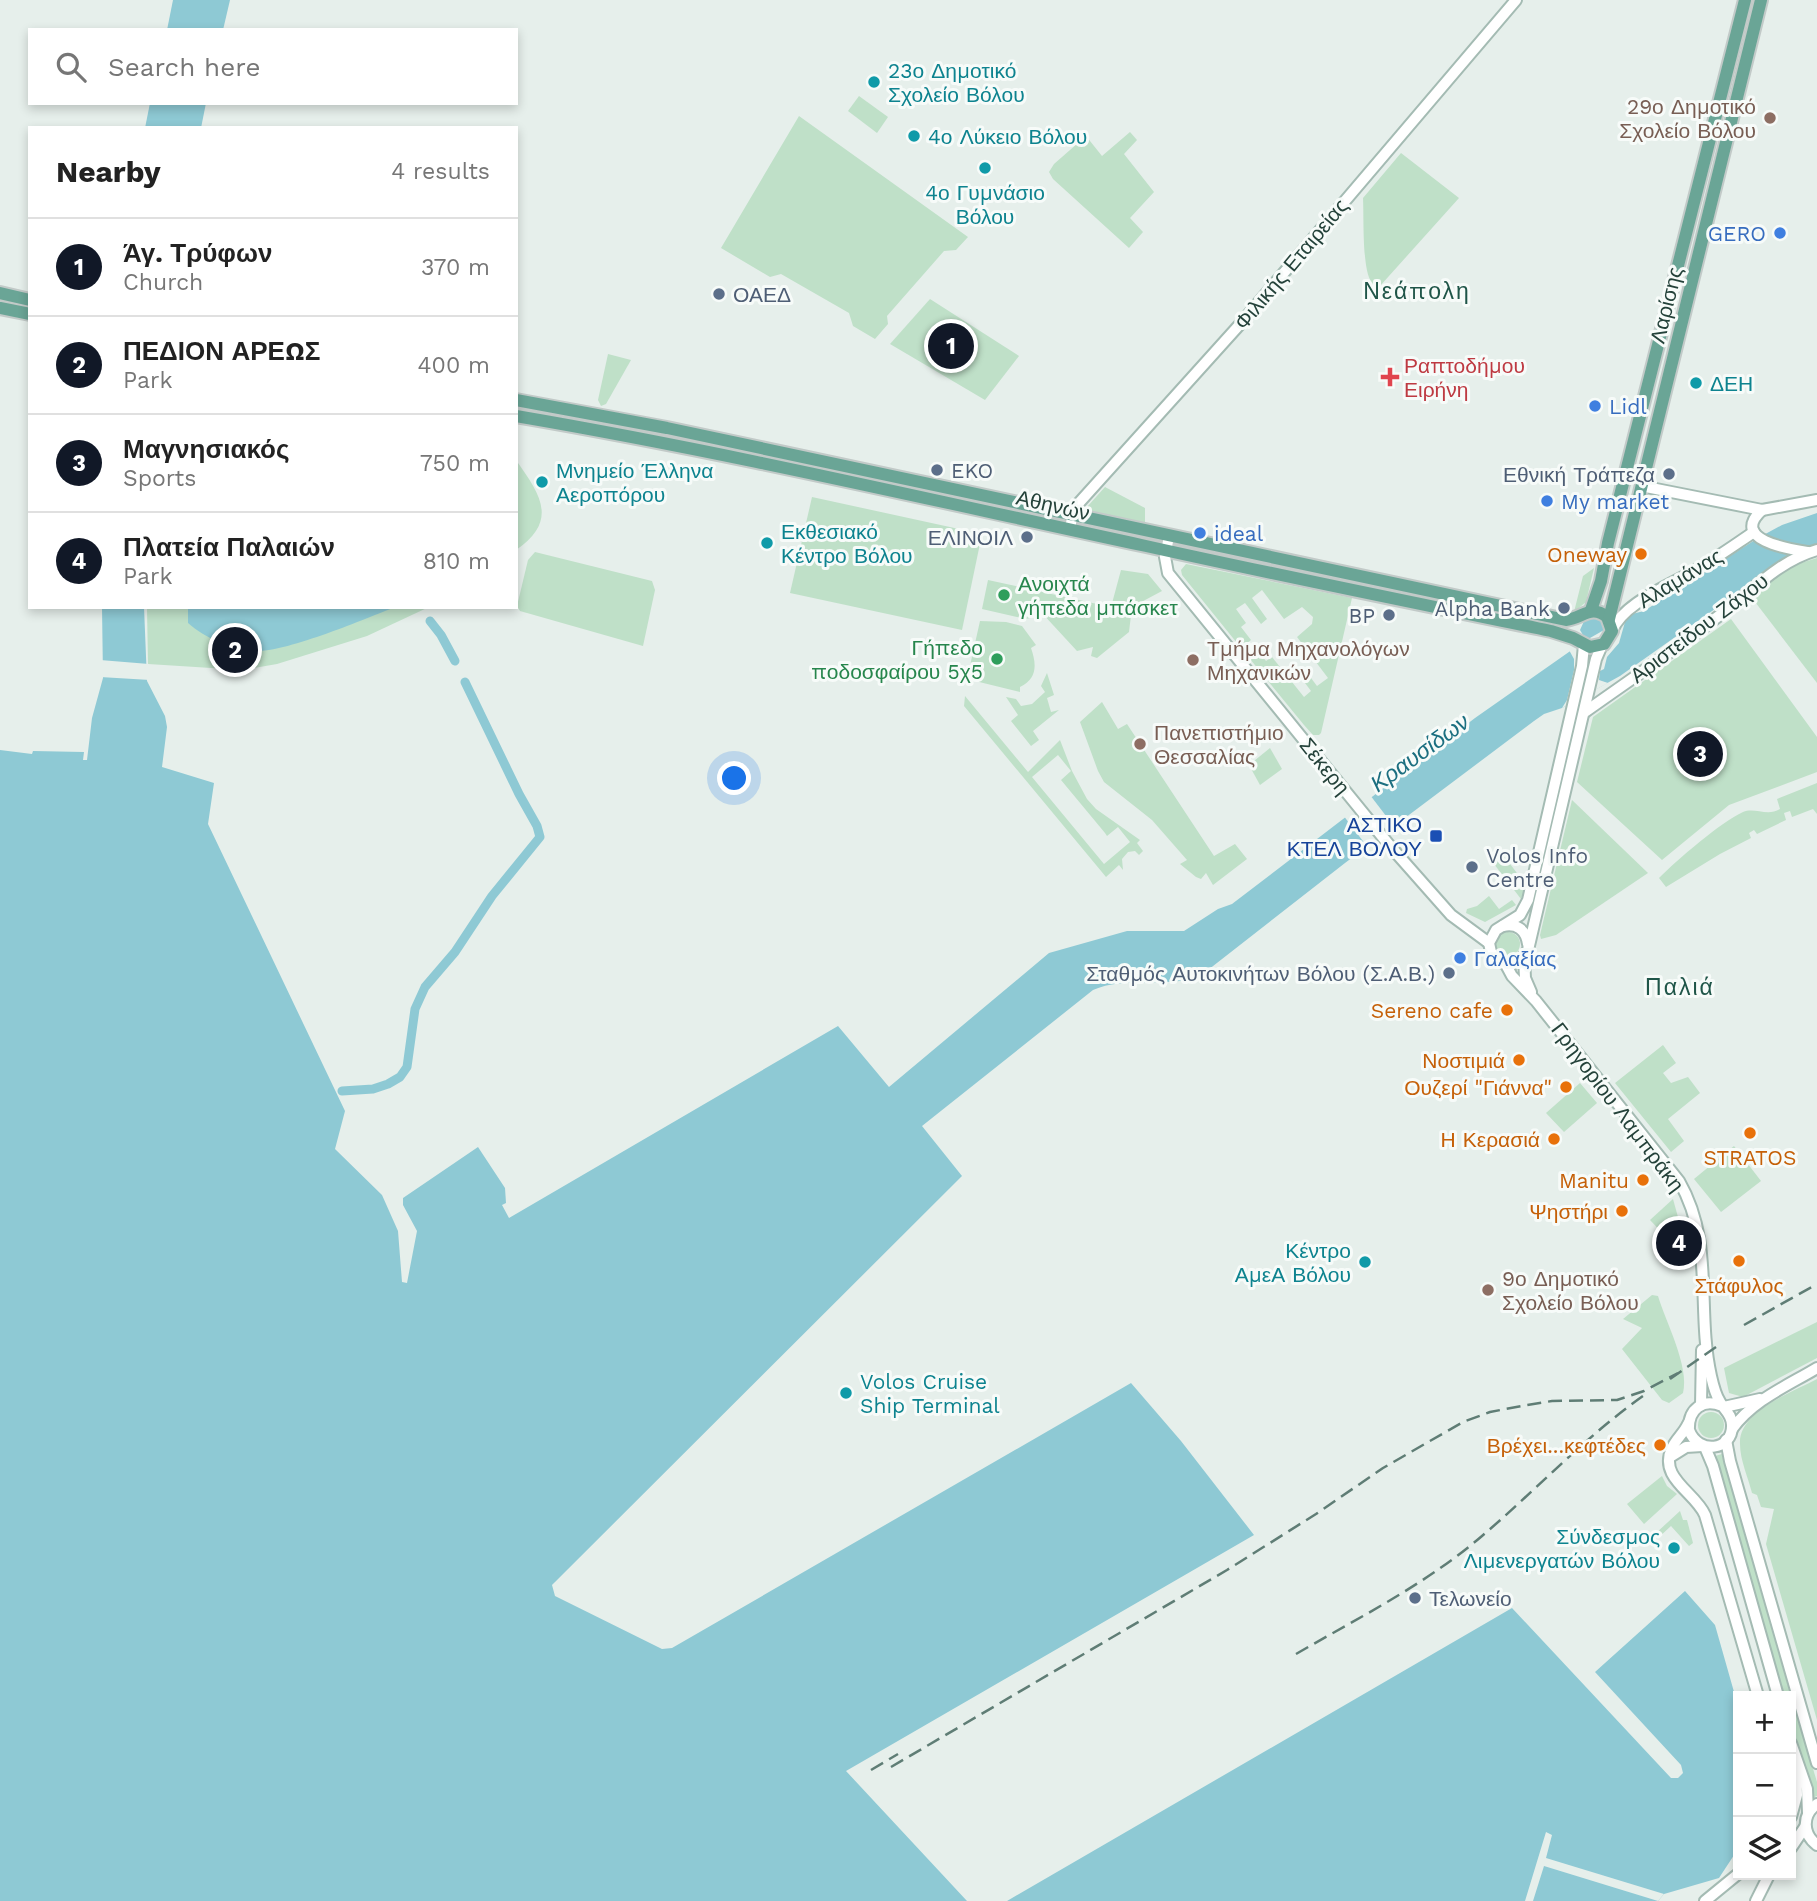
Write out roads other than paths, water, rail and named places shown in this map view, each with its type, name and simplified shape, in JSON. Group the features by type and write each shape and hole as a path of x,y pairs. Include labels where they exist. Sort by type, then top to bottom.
{"main road":[{"name":"Φιλικής Εταιρείας","path":"1070,528 1073,514 1104,475 1242,323 1516,0"},
{"name":"Λαρίσης","path":"1591,610 1601,581 1608,543 1745,0"},
{"name":"Λαρίσης","path":"1612,625 1641,486 1761,0"},
{"path":"0,293 28,300"},
{"path":"0,308 28,314"},
{"name":"Αθηνών","path":"518,400 667,428 1566,620 1578,618"},
{"name":"Αθηνών","path":"518,416 602,431 1070,528 1551,631 1593,648 1602,646"},
{"path":"1641,486 1762,510 1817,500"},
{"path":"1762,510 1754,520 1756,535 1809,551"},
{"name":"Αλαμάνας","path":"1612,625 1635,605 1756,535"},
{"path":"1166,550 1169,536"},
{"name":"Σέκερη","path":"1166,550 1166,569 1172,578 1385,841 1451,915 1489,943"},
{"name":"Αριστείδου Ζάχου","path":"1585,712 1702,629 1759,582 1809,551"},
{"path":"1503,926 1511,925 1521,929 1527,936 1526,952 1516,962 1505,963 1493,956 1489,943 1493,932 1520,915 1528,900 1583,666 1581,643 1575,629 1578,618 1591,610 1600,611 1612,625 1609,639 1602,646"},
{"name":"Γρηγορίου Λαμπράκη","path":"1536,1001 1526,981 1526,952 1585,712 1595,659 1602,646"},
{"name":"Γρηγορίου Λαμπράκη","path":"1505,963 1512,976 1536,1001 1679,1181 1701,1238 1705,1341"},
{"path":"1701,1405 1701,1352 1705,1341"},
{"path":"1705,1341 1712,1382 1723,1407 1731,1417 1730,1461 1817,1763"},
{"path":"1670,1457 1686,1447 1716,1446 1729,1435 1742,1417 1766,1398 1817,1368"},
{"path":"1757,1691 1707,1519 1697,1500 1674,1480 1670,1457 1693,1411 1701,1405 1711,1403 1723,1407 1766,1398"},
{"path":"1688,1422 1691,1436 1704,1446 1713,1466 1777,1691"},
{"path":"1808,1732 1817,1749"},
{"path":"1794,1754 1807,1789 1808,1813 1805,1828 1796,1841"},
{"path":"1796,1772 1796,1802"},
{"path":"1808,1813 1817,1804"},
{"path":"1805,1828 1817,1844"},
{"path":"1704,1901 1733,1878"},
{"path":"1756,1901 1759,1880"},
{"path":"1756,1901 1766,1880"}],"water":[{"path":"173,0 230,0 223,28 167,28"},
{"path":"150,105 206,105 201,126 145,126"},
{"path":"1817,513 1817,544 1780,563 1620,676 1534,721 1199,977 1173,982 1118,984 1093,990 922,1126 962,1176 552,1585 555,1596 662,1649 672,1648 1131,1383 1181,1441 1254,1535 846,1771 967,1901 0,1901 0,750 32,754 33,751 84,752 83,760 87,760 92,718 103,678 102,609 144,609 147,681 165,716 167,727 162,767 214,783 208,824 345,1111 335,1149 382,1195 398,1231 402,1282 407,1283 417,1231 403,1205 403,1198 478,1147 505,1188 506,1203 502,1205 509,1218 838,1026 889,1087 1049,953 1127,931 1184,931 1218,909 1232,904 1475,718 1586,640 1580,630 1585,619 1598,618 1606,629 1632,614 1644,611 1782,525"},
{"path":"188,609 390,609 303,642 253,651 219,642 188,623"},
{"path":"1685,1591 1715,1625 1734,1691 1733,1857 1719,1878 1664,1894 1658,1901 1007,1901 1512,1608 1671,1778 1678,1778 1683,1773 1681,1765 1595,1672"}],"waterway":[{"path":"430,621 455,661"},
{"path":"342,1091 373,1089 400,1077 407,1067 415,1009 425,987 455,952 492,896 540,837 465,682"}],"railway":[{"path":"1744,1325 1817,1284"},
{"path":"1670,1379 1719,1345"},
{"path":"891,1767 1227,1570 1383,1468 1463,1422 1490,1412 1552,1401 1617,1400 1644,1391 1678,1373"},
{"path":"1296,1654 1392,1599 1461,1553 1601,1429 1643,1396"},
{"path":"871,1770 898,1754"}],"place":[{"name":"23ο Δημοτικό Σχολείο Βόλου","path":"874,82"},
{"name":"29ο Δημοτικό Σχολείο Βόλου","path":"1770,118"},
{"name":"4ο Λύκειο Βόλου","path":"914,136"},
{"name":"4ο Γυμνάσιο Βόλου","path":"985,168"},
{"name":"GERO","path":"1780,233"},
{"name":"ΟΑΕΔ","path":"719,294"},
{"name":"Άγ. Τρύφων","path":"951,346"},
{"name":"Ραπτοδήμου Ειρήνη","path":"1390,377"},
{"name":"ΔΕΗ","path":"1696,383"},
{"name":"Lidl","path":"1595,406"},
{"name":"EKO","path":"937,470"},
{"name":"Εθνική Τράπεζα","path":"1669,474"},
{"name":"Μνημείο Έλληνα Αεροπόρου","path":"542,482"},
{"name":"My market","path":"1547,501"},
{"name":"ideal","path":"1200,533"},
{"name":"ΕΛΙΝΟΙΛ","path":"1027,537"},
{"name":"Εκθεσιακό Κέντρο Βόλου","path":"767,543"},
{"name":"Oneway","path":"1641,554"},
{"name":"Ανοιχτά γήπεδα μπάσκετ","path":"1004,595"},
{"name":"Alpha Bank","path":"1564,608"},
{"name":"BP","path":"1389,615"},
{"name":"ΠΕΔΙΟΝ ΑΡΕΩΣ","path":"235,650"},
{"name":"Γήπεδο ποδοσφαίρου 5χ5","path":"997,659"},
{"name":"Τμήμα Μηχανολόγων Μηχανικών","path":"1193,660"},
{"name":"Πανεπιστήμιο Θεσσαλίας","path":"1140,744"},
{"name":"Μαγνησιακός","path":"1700,754"},
{"name":"ΑΣΤΙΚΟ ΚΤΕΛ ΒΟΛΟΥ","path":"1436,836"},
{"name":"Volos Info Centre","path":"1472,867"},
{"name":"Γαλαξίας","path":"1460,958"},
{"name":"Σταθμός Αυτοκινήτων Βόλου (Σ.Α.Β.)","path":"1449,973"},
{"name":"Sereno cafe","path":"1507,1010"},
{"name":"Νοστιμιά","path":"1519,1060"},
{"name":"Ουζερί \"Γιάννα\"","path":"1566,1087"},
{"name":"STRATOS","path":"1750,1133"},
{"name":"Η Κερασιά","path":"1554,1139"},
{"name":"Manitu","path":"1643,1180"},
{"name":"Ψηστήρι","path":"1622,1211"},
{"name":"Πλατεία Παλαιών","path":"1679,1243"},
{"name":"Στάφυλος","path":"1739,1261"},
{"name":"Κέντρο ΑμεΑ Βόλου","path":"1365,1262"},
{"name":"9ο Δημοτικό Σχολείο Βόλου","path":"1488,1290"},
{"name":"Volos Cruise Ship Terminal","path":"846,1393"},
{"name":"Βρέχει...κεφτέδες","path":"1660,1445"},
{"name":"Σύνδεσμος Λιμενεργατών Βόλου","path":"1674,1548"},
{"name":"Τελωνείο","path":"1415,1598"}],"district":[{"name":"Νεάπολη","path":"1417,291"},
{"name":"Παλιά","path":"1680,987"}],"water label":[{"name":"Κραυσίδων","path":"1420,753"}]}
